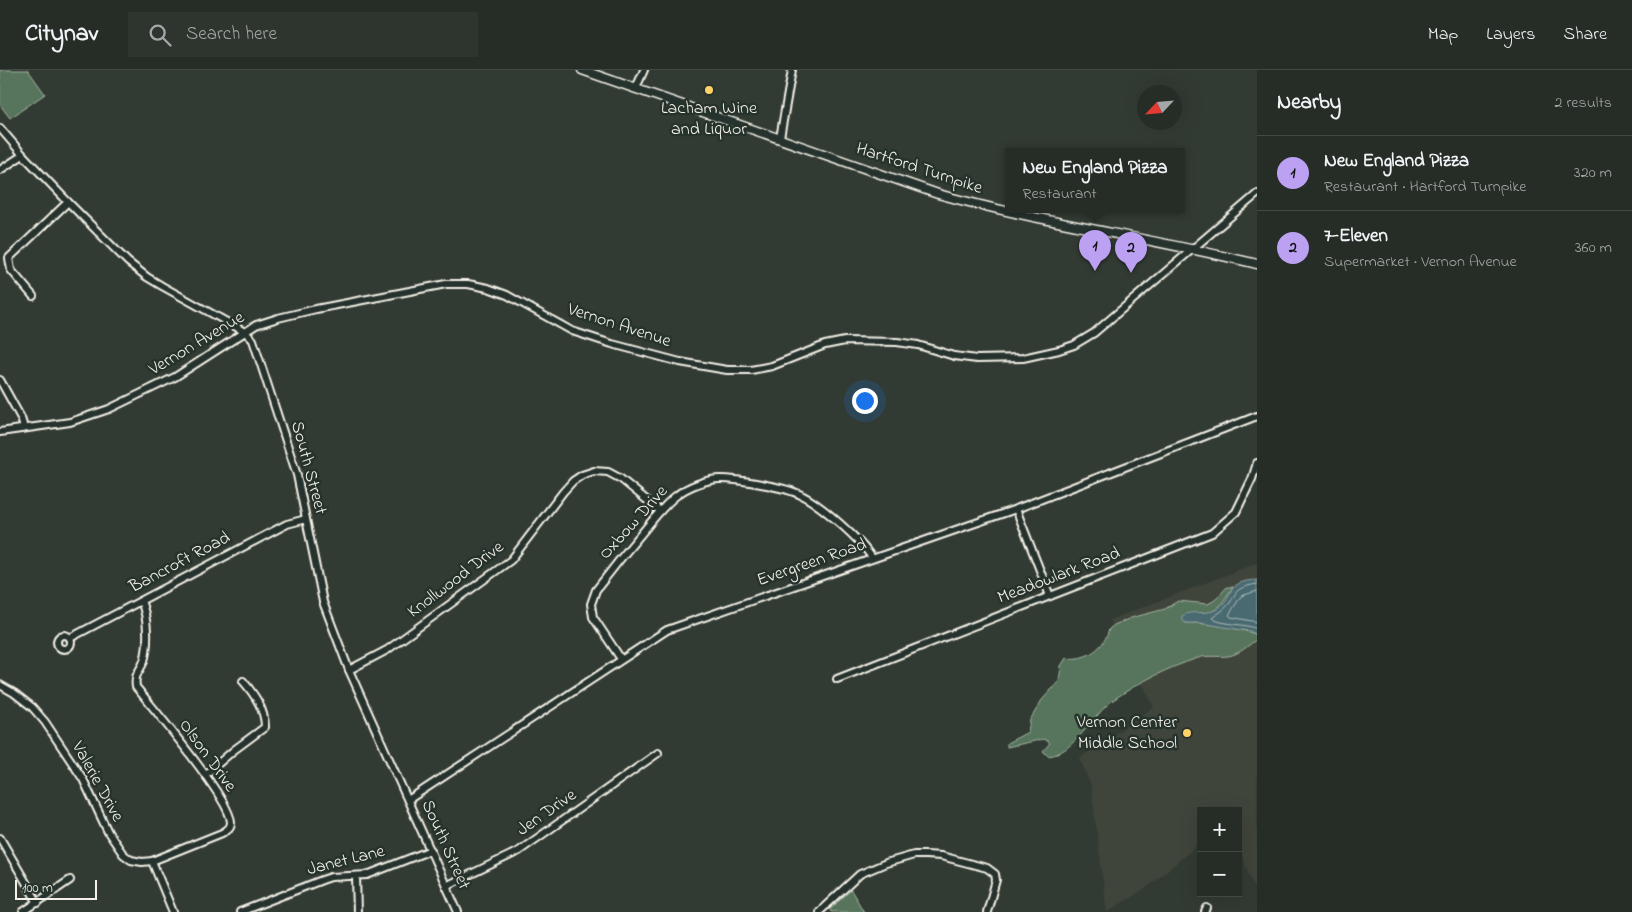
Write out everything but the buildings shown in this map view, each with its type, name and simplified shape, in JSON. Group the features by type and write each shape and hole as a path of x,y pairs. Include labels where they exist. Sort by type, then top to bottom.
{"main road":[{"name":"Hartford Turnpike","path":"582,70 902,182 980,205 1005,210"},
{"name":"Hartford Turnpike","path":"1019,213 1191,248 1257,264"}],"street":[{"path":"636,88 644,70"},
{"path":"780,138 792,70"},
{"name":"South Street","path":"0,128 23,155 112,248 147,277 245,332 253,340 297,475 323,602 349,670 458,912"},
{"path":"0,170 23,155"},
{"name":"Vernon Avenue","path":"0,432 70,422 109,409 175,377 256,325 278,318 446,284 468,284 507,294 572,331 596,339 680,362 727,370 751,370 772,366 825,345 845,341 897,342 918,345 954,356 976,359 1023,358 1051,354 1074,345 1094,333 1191,248 1257,194"},
{"path":"32,296 11,270 9,258 68,202"},
{"path":"0,380 21,418 24,428"},
{"name":"Evergreen Road","path":"408,800 622,658 675,626 1016,508 1257,416"},
{"name":"Meadowlark Road","path":"837,679 1212,533 1236,512 1255,480 1257,463"},
{"name":"Knollwood Drive","path":"349,670 387,650 511,560 572,481 582,475 594,471 608,472 621,479 660,511"},
{"name":"Oxbow Drive","path":"622,658 593,618 591,604 596,590 660,511 678,494 708,481 719,479 770,486 800,494 814,502 853,536 872,558"},
{"path":"1016,508 1050,596"},
{"name":"Bancroft Road","path":"70,638 287,524 306,519"},
{"name":"Olson Drive","path":"141,601 147,641 144,661 136,675 136,687 204,774 222,800 231,822 229,828 222,833 152,861"},
{"path":"204,774 265,727 265,718 254,694 243,681"},
{"name":"Valerie Drive","path":"0,686 14,693 32,707 44,722 82,778 108,832 123,854 131,860 152,861"},
{"name":"Jen Drive","path":"446,886 519,852 658,753"},
{"path":"0,838 38,903"},
{"name":"Janet Lane","path":"240,912 331,877 367,875 431,850"},
{"path":"819,912 860,874 886,863 914,855 941,856 987,868 995,874 996,880 987,912"},
{"path":"152,861 173,912"},
{"path":"356,876 357,912"},
{"path":"23,912 70,880"}],"shaded area":[{"name":"Vernon Center Middle School","path":"1257,563 1257,894 1242,856 1242,807 1197,807 1197,845 1145,889 1107,912 1091,786 1080,758 1154,707 1110,620"}],"green space":[{"path":"0,70 28,70 45,94 10,118 0,105"},
{"path":"1227,587 1233,587 1218,607 1209,612 1194,613 1186,623 1222,626 1257,635 1257,639 1244,649 1231,655 1198,658 1143,681 1113,700 1074,742 1057,754 1048,756 1043,751 1050,743 1044,739 1007,747 1007,743 1028,732 1030,720 1042,700 1059,681 1061,666 1066,658 1081,657 1094,652 1107,636 1109,629 1114,625 1131,618 1165,609 1178,601 1208,604 1215,600"},
{"path":"851,890 864,912 831,912 830,909"}],"water":[{"path":"1257,580 1257,635 1250,631 1182,621 1182,616 1186,614 1208,612 1217,609 1226,600 1231,590 1239,583"}],"place":[{"name":"Lacham Wine and Liquor","path":"709,90"},
{"name":"New England Pizza","path":"1095,271"},
{"name":"7-Eleven","path":"1131,273"},
{"name":"Vernon Center Middle School","path":"1187,733"}]}
